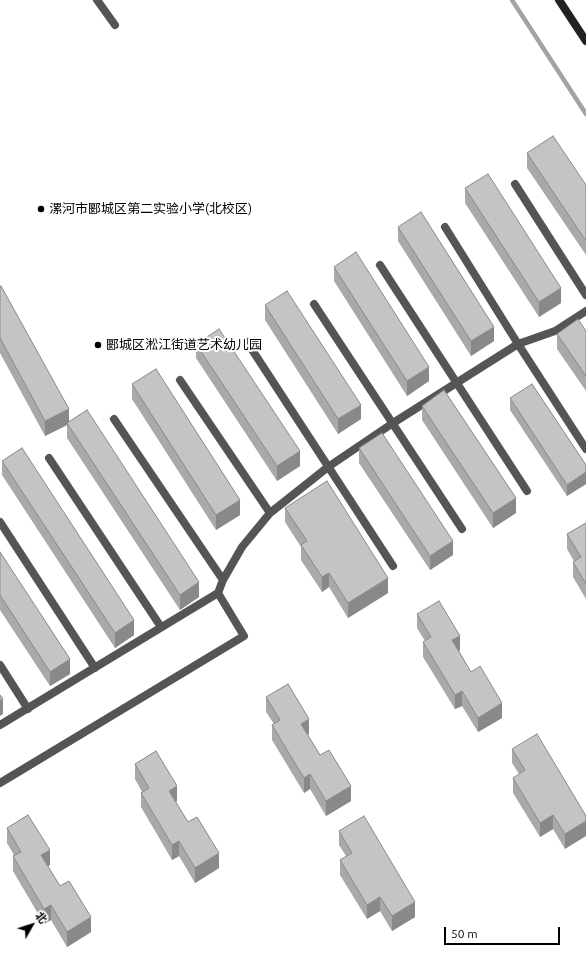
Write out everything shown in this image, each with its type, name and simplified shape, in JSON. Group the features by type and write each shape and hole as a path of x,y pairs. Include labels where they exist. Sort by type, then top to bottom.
{"street":[{"path":"98,0 115,25"},
{"path":"559,0 586,41"},
{"path":"515,184 586,295"},
{"path":"445,227 586,449"},
{"path":"380,265 527,491"},
{"path":"314,304 462,529"},
{"path":"0,725 218,593 223,580 242,547 270,513 328,467 393,423 518,344 554,331 586,311"},
{"path":"247,342 393,566"},
{"path":"180,380 270,513"},
{"path":"114,420 223,580"},
{"path":"49,458 161,627"},
{"path":"0,522 95,668"},
{"path":"0,783 244,636 218,593"},
{"path":"0,665 28,709"}],"building":[{"path":"553,136 586,185 586,241 527,153"},
{"path":"488,174 561,288 539,302 465,188"},
{"path":"421,212 494,327 471,341 398,227"},
{"path":"356,252 429,367 407,381 334,267"},
{"path":"1,286 69,409 45,421 0,338"},
{"path":"287,291 361,405 338,419 265,305"},
{"path":"578,319 586,331 586,376 557,334"},
{"path":"219,329 300,451 277,466 196,344"},
{"path":"156,369 240,500 216,515 132,384"},
{"path":"532,384 586,465 586,472 567,485 510,398"},
{"path":"444,390 516,498 493,513 422,406"},
{"path":"87,410 199,582 180,595 67,423"},
{"path":"382,433 453,541 430,556 359,448"},
{"path":"22,448 134,620 115,633 2,461"},
{"path":"327,481 388,578 348,603 329,573 322,577 301,545 307,541 285,508"},
{"path":"586,523 586,584 573,562 581,557 567,534"},
{"path":"0,552 70,659 50,672 0,595"},
{"path":"439,601 460,636 452,640 471,672 480,666 502,703 478,718 462,691 455,695 423,642 431,637 417,614"},
{"path":"288,684 309,719 301,724 320,755 329,750 351,786 326,801 310,774 304,778 272,725 280,720 266,697"},
{"path":"537,734 586,816 586,821 565,834 553,815 540,823 513,778 525,770 512,749"},
{"path":"156,751 177,786 169,791 188,822 197,817 219,853 195,868 179,841 172,845 141,793 149,788 135,764"},
{"path":"28,815 50,850 41,855 60,886 69,881 91,917 67,932 51,905 44,909 13,856 21,852 7,828"},
{"path":"364,816 415,902 392,916 380,897 367,905 340,860 352,853 339,831"}],"waterway":[{"path":"512,0 586,114"}],"place":[{"name":"漯河市郾城区第二实验小学(北校区)","path":"41,209"},
{"name":"郾城区淞江街道艺术幼儿园","path":"98,345"}]}
